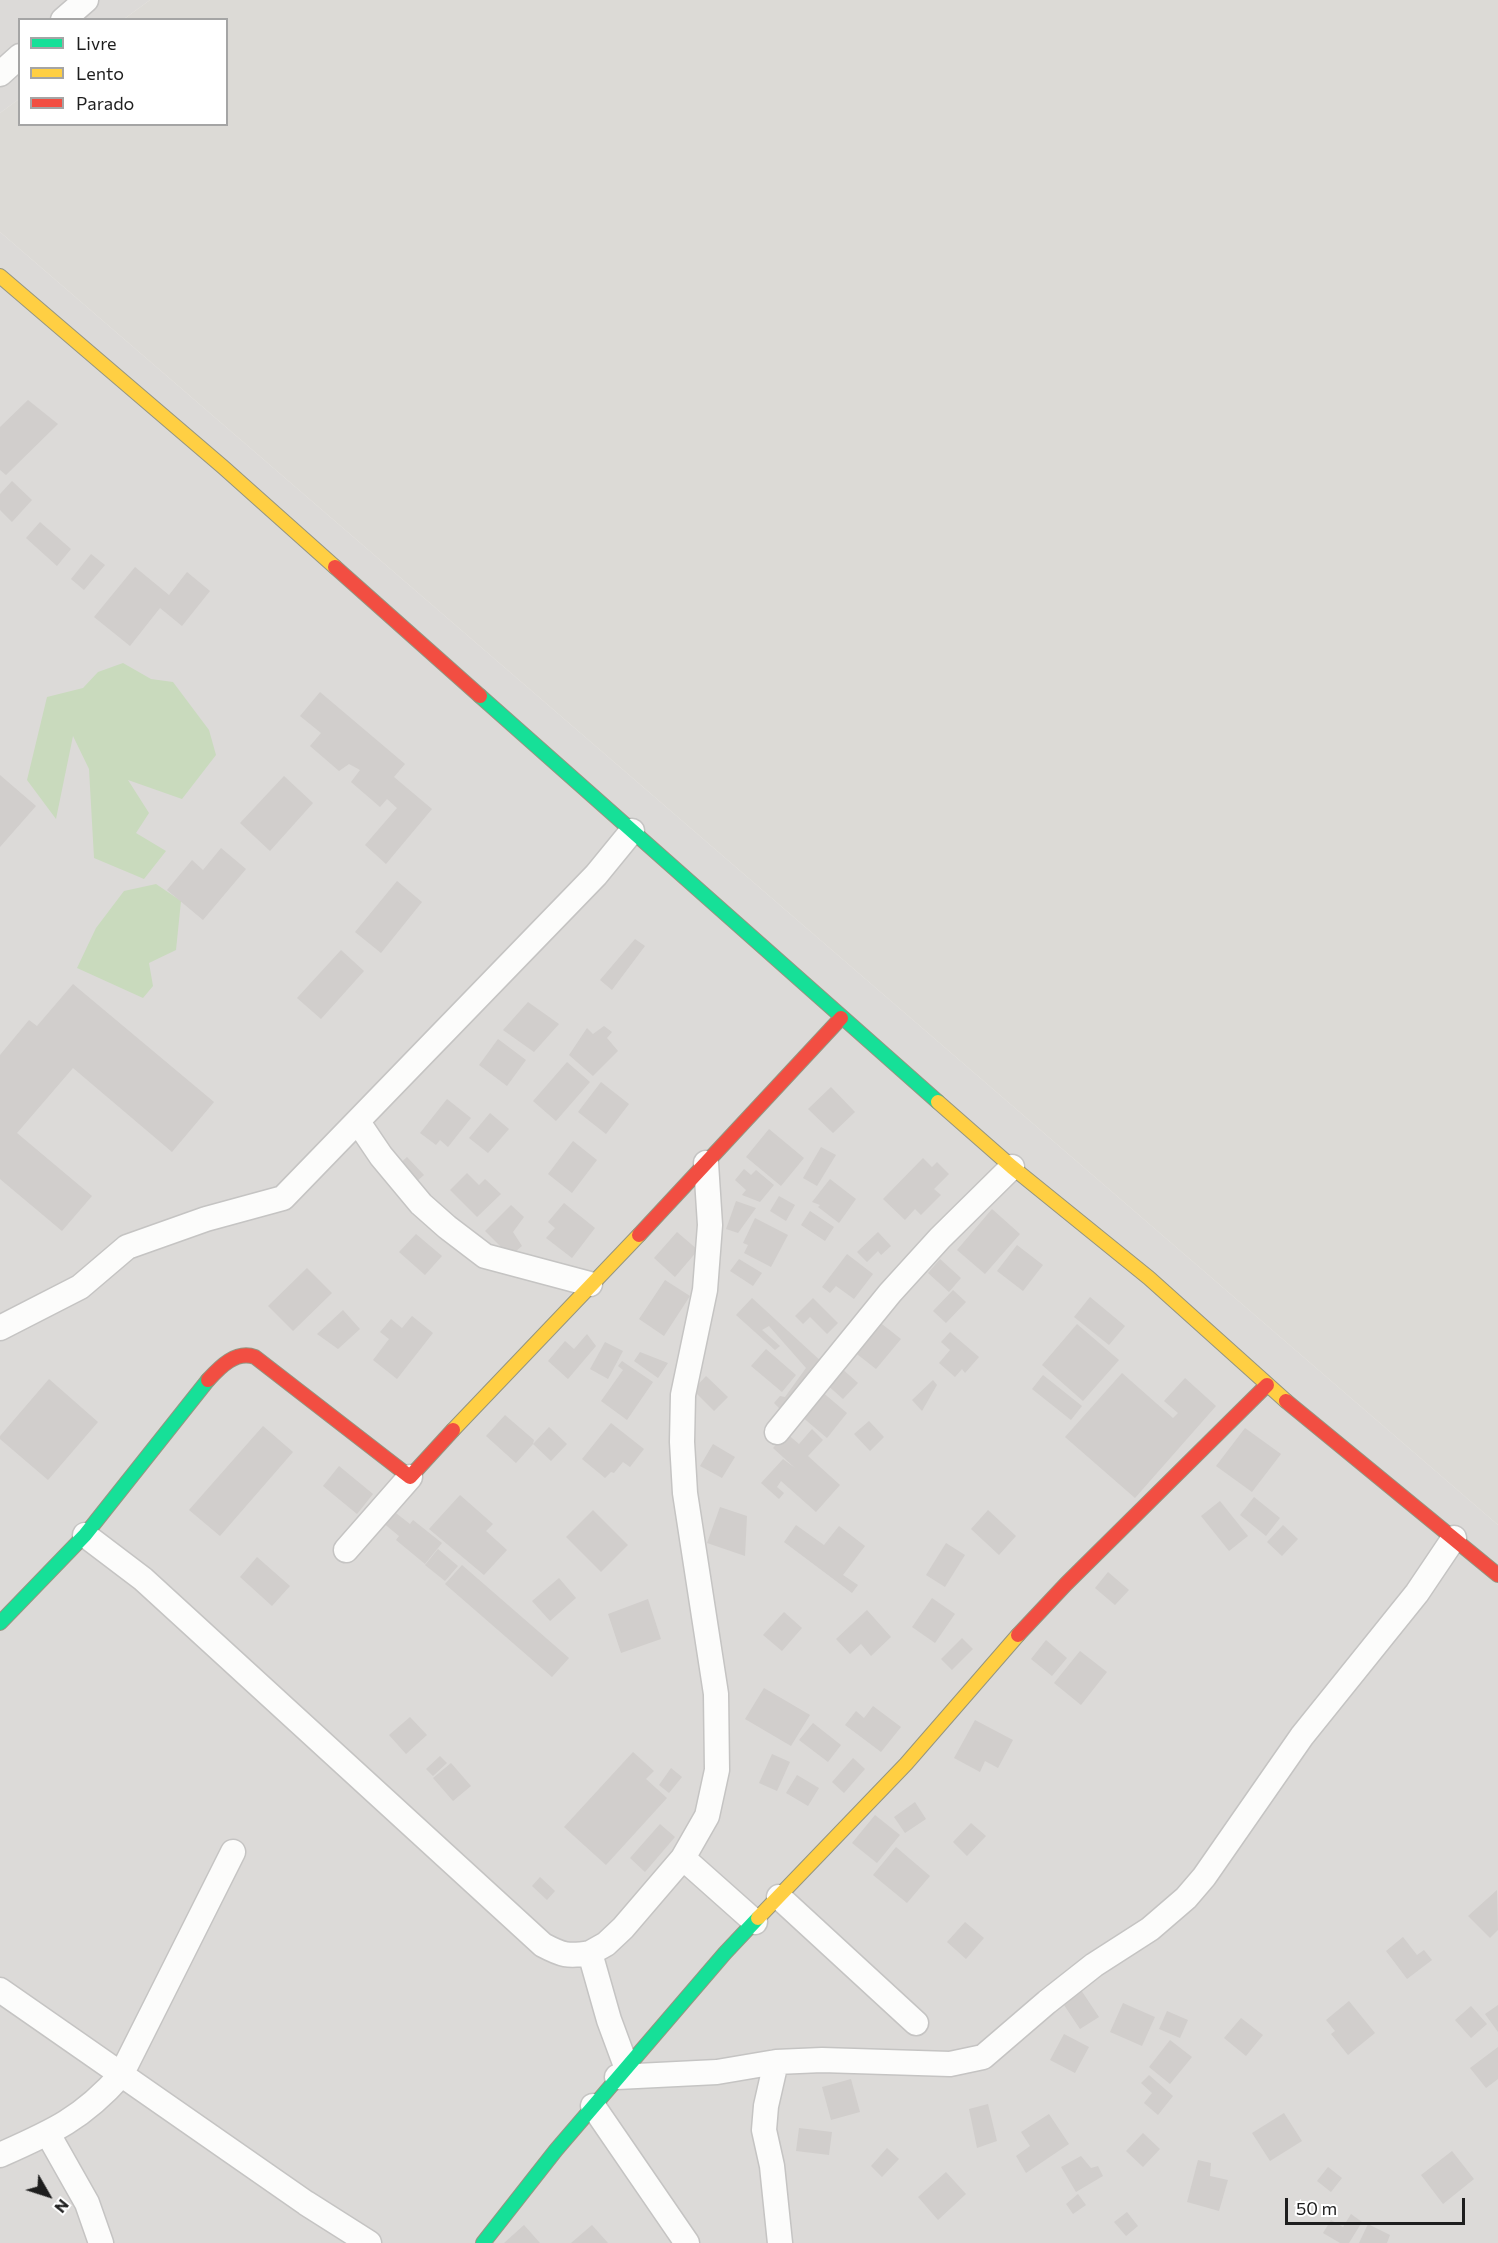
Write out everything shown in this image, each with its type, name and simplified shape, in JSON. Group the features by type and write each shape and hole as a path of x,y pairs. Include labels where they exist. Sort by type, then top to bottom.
{"street":[{"path":"65,18 86,0"},
{"path":"0,74 18,58"},
{"path":"0,276 223,467 841,1018 1012,1167 1149,1278 1267,1384 1498,1575"},
{"path":"0,1328 80,1287 127,1247 206,1219 283,1198 597,875 632,831"},
{"path":"346,1550 500,1377 773,1095 841,1018"},
{"path":"358,1122 381,1156 421,1204 485,1256 590,1284"},
{"path":"85,1535 143,1579 543,1945 570,1956 590,1953 606,1944 623,1928 683,1858 707,1816 717,1770 716,1694 685,1493 682,1442 683,1395 705,1290 710,1225 706,1163"},
{"path":"777,1432 890,1293 940,1238 1012,1167"},
{"path":"0,1623 85,1535 200,1388 220,1368 237,1357 252,1355 268,1365 410,1477"},
{"path":"483,2243 513,2202 689,1992 906,1764 1005,1648 1267,1384"},
{"path":"621,2072 717,2072 777,2062 822,2060 950,2064 983,2057 1047,2002 1095,1965 1150,1929 1186,1898 1204,1877 1302,1736 1417,1593 1454,1538"},
{"path":"0,2155 48,2134 70,2121 100,2098 121,2075 233,1852"},
{"path":"683,1858 755,1922"},
{"path":"779,1898 916,2023"},
{"path":"590,1953 621,2072"},
{"path":"0,1990 306,2203 369,2243"},
{"path":"777,2062 764,2123 772,2166 780,2243"},
{"path":"593,2106 687,2243"},
{"path":"48,2134 87,2203 101,2243"}],"shaded area":[{"path":"0,0 150,0 125,18 18,18 18,100 0,113"},
{"path":"150,0 1498,0 1498,1525 0,232 0,113 18,100 18,126 228,126 228,18 125,18"},
{"path":"0,232 1498,1525 1498,2243 0,2243"}],"green space":[{"path":"123,663 151,679 173,682 209,730 216,755 182,799 128,780 149,813 136,833 166,851 144,879 94,858 89,769 73,736 56,819 27,780 47,697 83,688 98,672"},
{"path":"156,884 181,901 176,950 149,963 153,986 143,998 77,968 96,928 124,891"}],"building":[{"path":"28,400 58,424 6,475 0,470 0,427"},
{"path":"12,481 32,500 12,522 0,510 0,494"},
{"path":"40,522 71,549 57,566 26,538"},
{"path":"91,554 105,565 84,590 71,579"},
{"path":"135,567 169,595 187,572 210,591 182,626 160,608 130,646 94,617"},
{"path":"320,692 405,764 394,777 432,809 386,864 365,845 397,808 387,799 380,807 351,782 360,770 349,764 339,771 310,746 321,733 300,716"},
{"path":"0,775 36,806 0,847"},
{"path":"284,776 313,803 270,851 240,823"},
{"path":"221,848 246,869 203,920 167,890 192,860 203,870"},
{"path":"397,881 422,902 381,953 355,932"},
{"path":"635,939 645,946 612,990 600,980"},
{"path":"341,950 364,971 321,1019 297,998"},
{"path":"73,984 214,1102 172,1152 73,1068 17,1133 92,1196 62,1231 0,1179 0,1055 29,1020 37,1026"},
{"path":"528,1002 559,1024 534,1052 503,1030"},
{"path":"604,1026 612,1032 607,1038 618,1051 593,1076 569,1055 587,1028 593,1034"},
{"path":"498,1039 526,1060 507,1086 479,1065"},
{"path":"567,1062 590,1082 556,1121 533,1101"},
{"path":"601,1082 629,1104 606,1134 578,1112"},
{"path":"831,1087 855,1112 833,1133 808,1109"},
{"path":"447,1099 471,1118 448,1147 440,1140 436,1145 420,1133"},
{"path":"490,1113 509,1129 488,1153 469,1138"},
{"path":"769,1129 804,1158 781,1186 746,1157"},
{"path":"573,1141 597,1160 572,1193 548,1174"},
{"path":"821,1147 836,1155 817,1186 803,1178"},
{"path":"407,1157 424,1175 408,1189 392,1171"},
{"path":"923,1158 932,1167 937,1162 949,1174 934,1189 941,1195 921,1215 915,1209 905,1220 883,1199"},
{"path":"744,1169 751,1175 756,1170 774,1185 760,1202 742,1195 746,1190 735,1180"},
{"path":"467,1173 479,1185 485,1179 501,1194 477,1217 450,1190"},
{"path":"830,1179 856,1199 839,1223 818,1207 820,1205 812,1202"},
{"path":"779,1196 795,1205 786,1221 770,1211"},
{"path":"736,1201 756,1208 738,1233 726,1229"},
{"path":"564,1203 595,1228 572,1258 546,1238 555,1228 548,1222"},
{"path":"511,1205 524,1217 513,1232 522,1246 510,1256 485,1231"},
{"path":"992,1209 1020,1234 985,1274 957,1250"},
{"path":"810,1211 834,1227 825,1241 801,1225"},
{"path":"755,1218 788,1235 771,1267 744,1253 748,1245 743,1243"},
{"path":"677,1232 698,1250 675,1277 654,1258"},
{"path":"878,1232 891,1246 881,1255 878,1251 867,1262 857,1252"},
{"path":"416,1234 442,1256 425,1275 399,1252"},
{"path":"1017,1245 1043,1265 1023,1291 997,1271"},
{"path":"847,1254 873,1274 854,1299 836,1286 830,1293 822,1287"},
{"path":"739,1259 762,1273 753,1286 730,1271"},
{"path":"940,1259 961,1278 949,1292 928,1273"},
{"path":"307,1268 332,1293 293,1331 268,1306"},
{"path":"665,1280 690,1296 664,1336 639,1319"},
{"path":"953,1290 966,1302 946,1323 933,1311"},
{"path":"1090,1297 1125,1326 1109,1345 1074,1317"},
{"path":"752,1298 823,1363 781,1410 774,1403 780,1396 785,1397 806,1368 769,1326 762,1330 780,1346 775,1350 736,1315"},
{"path":"813,1298 838,1323 827,1334 810,1317 803,1324 795,1316"},
{"path":"343,1310 360,1329 338,1349 317,1334"},
{"path":"412,1316 433,1333 397,1379 373,1360 389,1339 380,1332 391,1319 402,1328"},
{"path":"873,1317 901,1339 876,1369 848,1347"},
{"path":"1077,1324 1119,1360 1083,1401 1042,1365"},
{"path":"950,1332 979,1357 965,1373 962,1369 955,1377 939,1363 950,1350 941,1342"},
{"path":"587,1334 596,1346 568,1379 548,1361 565,1341 574,1349"},
{"path":"605,1342 623,1351 608,1379 590,1369"},
{"path":"766,1349 796,1375 782,1392 751,1366"},
{"path":"640,1352 668,1363 658,1378 634,1361"},
{"path":"622,1361 653,1382 627,1420 601,1401 623,1370 618,1366"},
{"path":"840,1367 858,1383 843,1399 825,1383"},
{"path":"1122,1373 1173,1418 1178,1413 1164,1401 1185,1378 1216,1406 1135,1498 1065,1437"},
{"path":"1043,1375 1082,1406 1071,1420 1032,1389"},
{"path":"706,1376 728,1397 714,1411 693,1390"},
{"path":"49,1379 98,1422 48,1480 0,1439 0,1436"},
{"path":"933,1380 937,1385 922,1411 912,1400"},
{"path":"821,1391 847,1413 827,1438 801,1416"},
{"path":"505,1415 534,1440 516,1463 486,1436"},
{"path":"869,1421 884,1437 870,1451 854,1434"},
{"path":"611,1423 644,1449 630,1467 623,1462 614,1473 611,1472 605,1478 582,1459"},
{"path":"263,1426 293,1452 220,1536 189,1510"},
{"path":"549,1427 567,1444 551,1461 533,1444"},
{"path":"1245,1428 1281,1454 1252,1492 1216,1466"},
{"path":"812,1429 823,1440 808,1456 840,1485 816,1512 781,1481 777,1487 784,1493 779,1499 761,1483 783,1459 795,1468 773,1448 786,1433 799,1444"},
{"path":"713,1444 735,1457 722,1478 700,1466"},
{"path":"339,1466 373,1494 357,1514 323,1486"},
{"path":"460,1495 493,1524 486,1531 507,1550 484,1575 429,1529"},
{"path":"1254,1497 1280,1518 1266,1536 1240,1515"},
{"path":"1220,1501 1248,1536 1229,1551 1201,1516"},
{"path":"720,1507 747,1516 745,1556 707,1543"},
{"path":"392,1510 410,1524 413,1520 442,1543 425,1564 396,1540 399,1536 382,1522"},
{"path":"593,1510 628,1545 601,1572 566,1537"},
{"path":"988,1510 1016,1536 999,1555 971,1529"},
{"path":"796,1525 824,1545 839,1526 865,1546 843,1575 858,1585 852,1593 784,1542"},
{"path":"1283,1525 1298,1539 1282,1556 1267,1542"},
{"path":"946,1543 965,1555 945,1587 926,1575"},
{"path":"438,1549 458,1566 445,1581 425,1565"},
{"path":"257,1557 290,1586 272,1606 240,1577"},
{"path":"462,1565 569,1658 552,1677 445,1584"},
{"path":"1108,1572 1129,1590 1115,1605 1095,1588"},
{"path":"559,1578 576,1598 550,1621 532,1601"},
{"path":"932,1598 955,1614 935,1643 912,1627"},
{"path":"648,1599 661,1639 621,1653 608,1614"},
{"path":"867,1610 891,1637 871,1656 861,1644 850,1654 836,1639"},
{"path":"784,1612 802,1628 782,1651 763,1635"},
{"path":"962,1638 973,1649 952,1670 941,1659"},
{"path":"1046,1640 1067,1658 1052,1676 1031,1659"},
{"path":"1080,1651 1107,1672 1081,1705 1054,1683"},
{"path":"764,1688 810,1715 791,1746 745,1719"},
{"path":"873,1706 901,1727 881,1752 845,1725 856,1711 864,1718"},
{"path":"410,1717 427,1735 406,1754 389,1735"},
{"path":"975,1720 1013,1740 998,1768 985,1761 980,1772 954,1758"},
{"path":"813,1723 841,1745 828,1762 799,1740"},
{"path":"633,1752 654,1771 646,1779 667,1798 606,1865 564,1827"},
{"path":"772,1754 790,1762 777,1791 759,1783"},
{"path":"440,1756 447,1763 433,1776 426,1769"},
{"path":"853,1758 865,1769 844,1793 832,1782"},
{"path":"451,1763 471,1786 453,1801 433,1778"},
{"path":"671,1768 682,1777 669,1793 659,1785"},
{"path":"797,1775 819,1788 808,1806 786,1793"},
{"path":"915,1802 926,1819 905,1833 894,1817"},
{"path":"875,1815 900,1835 877,1863 852,1843"},
{"path":"971,1823 986,1836 967,1856 953,1842"},
{"path":"660,1824 675,1837 645,1872 630,1858"},
{"path":"896,1847 930,1876 907,1903 873,1875"},
{"path":"540,1877 555,1891 547,1900 532,1886"},
{"path":"1497,1890 1498,1930 1490,1938 1468,1916"},
{"path":"965,1922 984,1938 966,1959 947,1942"},
{"path":"1403,1937 1417,1955 1424,1950 1432,1960 1407,1979 1386,1951"},
{"path":"1081,1990 1099,2017 1080,2029 1062,2002"},
{"path":"1349,2001 1375,2033 1348,2055 1331,2034 1335,2031 1326,2020"},
{"path":"1123,2003 1155,2017 1142,2046 1110,2032"},
{"path":"1498,2005 1498,2032 1485,2014"},
{"path":"1471,2006 1487,2024 1471,2038 1455,2020"},
{"path":"1167,2011 1188,2020 1180,2038 1159,2029"},
{"path":"1241,2018 1263,2035 1246,2056 1224,2038"},
{"path":"1064,2034 1089,2047 1075,2073 1050,2060"},
{"path":"1170,2040 1192,2057 1170,2084 1149,2067"},
{"path":"1498,2047 1498,2079 1486,2088 1470,2068"},
{"path":"1149,2075 1173,2096 1158,2115 1144,2103 1152,2093 1141,2083"},
{"path":"851,2079 860,2112 831,2120 822,2087"},
{"path":"988,2104 997,2141 977,2148 969,2109"},
{"path":"1284,2113 1302,2141 1270,2161 1252,2133"},
{"path":"1049,2114 1069,2144 1026,2173 1016,2156 1030,2146 1021,2132"},
{"path":"799,2128 832,2132 829,2155 796,2151"},
{"path":"1143,2133 1160,2149 1143,2167 1126,2151"},
{"path":"887,2148 899,2159 882,2177 871,2166"},
{"path":"1452,2151 1474,2179 1443,2204 1421,2175"},
{"path":"1081,2156 1091,2168 1098,2166 1103,2176 1076,2192 1061,2167"},
{"path":"1198,2160 1211,2163 1210,2176 1228,2180 1219,2211 1187,2202"},
{"path":"1328,2167 1342,2178 1331,2192 1317,2181"},
{"path":"946,2172 966,2194 938,2220 918,2197"},
{"path":"1078,2194 1086,2205 1073,2214 1066,2204"},
{"path":"1127,2212 1138,2226 1126,2236 1114,2222"},
{"path":"1351,2214 1362,2222 1349,2243 1340,2243 1323,2233 1331,2220 1343,2227"},
{"path":"1368,2224 1390,2235 1387,2243 1359,2243"},
{"path":"524,2225 540,2243 504,2243"},
{"path":"592,2225 608,2243 571,2243"}],"traffic: fast":[{"path":"480,696 938,1102"},
{"path":"0,1623 85,1535 208,1380"},
{"path":"483,2243 556,2150 725,1953 758,1918"}],"traffic: slow":[{"path":"0,276 223,467 335,567"},
{"path":"938,1102 1012,1167 1149,1278 1286,1401"},
{"path":"453,1430 639,1235"},
{"path":"758,1918 906,1764 1018,1635"}],"traffic: jam":[{"path":"335,567 480,696"},
{"path":"639,1235 841,1018"},
{"path":"208,1380 223,1365 235,1358 248,1355 255,1357 410,1477 453,1430"},
{"path":"1018,1635 1066,1584 1267,1385"},
{"path":"1286,1401 1498,1575"}]}
